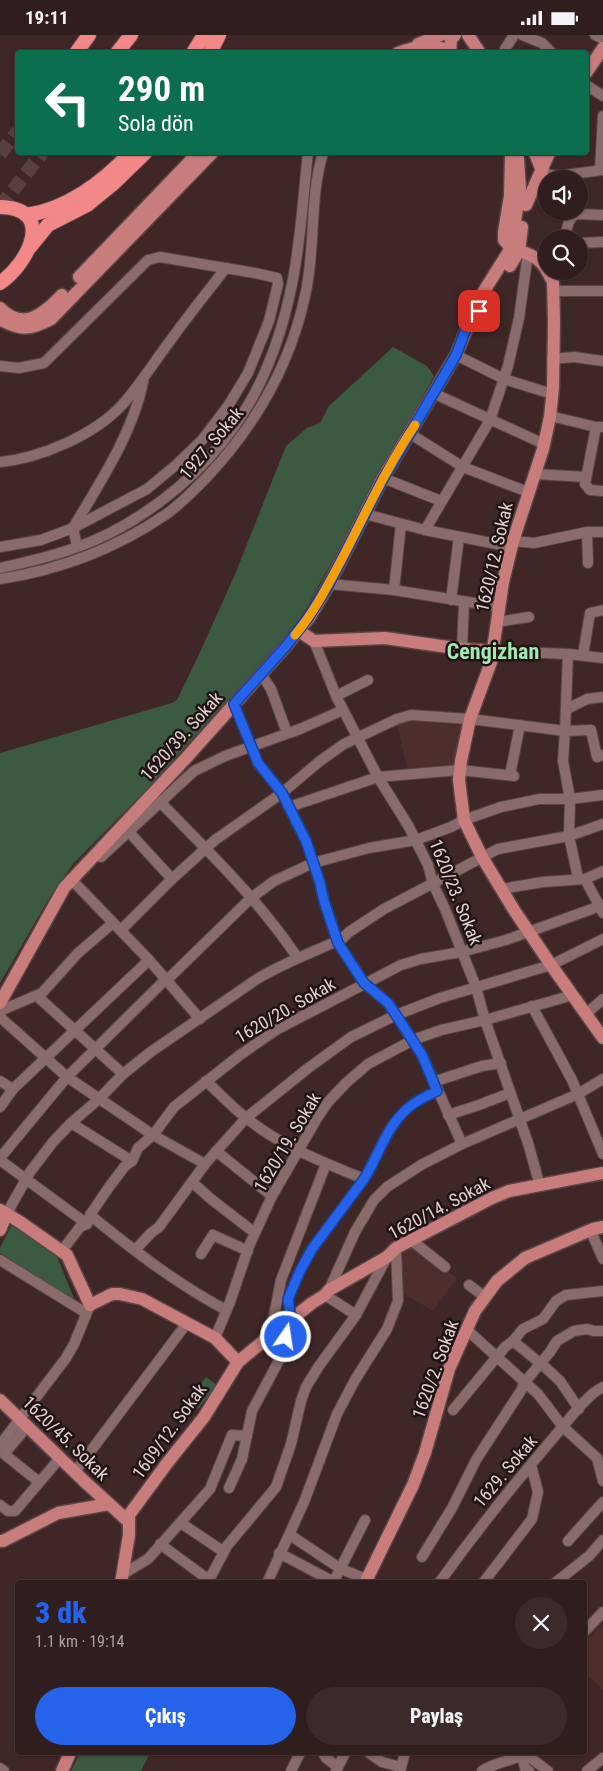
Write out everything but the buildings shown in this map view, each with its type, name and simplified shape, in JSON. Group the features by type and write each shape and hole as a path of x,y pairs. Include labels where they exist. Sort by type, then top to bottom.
{"highway":[{"path":"78,50 89,35"},
{"path":"119,50 131,35"},
{"path":"195,50 204,35"},
{"path":"211,50 218,35"},
{"path":"26,215 52,209 71,199 92,186 119,165 128,155"},
{"path":"1,282 25,257 30,247 48,225 87,205 114,183 143,155"},
{"path":"0,207 15,209 26,215 32,226 33,233 30,247"}],"main road":[{"path":"404,50 441,35"},
{"path":"450,50 451,39 455,35"},
{"path":"468,35 477,45"},
{"path":"411,47 436,47 444,50"},
{"path":"589,69 603,48"},
{"path":"0,308 11,316 24,320 38,317 54,304 196,155"},
{"path":"0,319 15,327 26,329 39,326 51,319 210,155"},
{"path":"511,155 510,196 504,240 519,251 538,261"},
{"path":"517,155 520,189 519,251"},
{"path":"519,251 528,181 524,155"},
{"path":"536,155 542,170"},
{"path":"542,170 548,155"},
{"path":"526,205 538,180"},
{"name":"1620/39. Sokak","path":"0,1003 64,888 73,881 299,631 329,584 409,433 435,394 456,355 466,329 472,319 487,303 519,251"},
{"name":"1620/12. Sokak","path":"550,280 552,394 550,416 544,444 512,544 499,607 493,651 488,673 470,719 459,780 464,820 482,857 551,965 603,1038"},
{"path":"299,631 314,641 385,638 462,649 493,651"},
{"name":"1620/14. Sokak","path":"238,1362 327,1293 411,1240 492,1197 509,1191 603,1173"},
{"path":"0,1229 2,1215 20,1222 67,1255 88,1309 112,1294 142,1299 215,1338 238,1362"},
{"name":"1620/2. Sokak","path":"366,1580 413,1485 425,1453 449,1369 475,1311 498,1281 525,1258 598,1228"},
{"name":"1609/12. Sokak","path":"129,1522 129,1515 204,1417 238,1362"},
{"name":"1620/45. Sokak","path":"0,1400 129,1522"},
{"path":"1,1541 58,1513 109,1504"},
{"path":"122,1578 129,1535 129,1522"},
{"path":"62,1771 69,1755"}],"street":[{"path":"505,50 514,35"},
{"path":"522,35 542,43 549,50"},
{"path":"594,35 603,39"},
{"path":"589,87 603,96"},
{"path":"588,172 602,170 603,116"},
{"name":"1927. Sokak","path":"0,568 54,555 108,534 160,503 207,458 234,428 268,365 281,327 292,283 308,155"},
{"name":"1927. Sokak","path":"0,579 31,575 66,565 140,531 166,514 194,491 241,438 260,408 284,359 305,296 312,251 315,205 322,155"},
{"path":"566,230 569,221 575,214 603,215"},
{"path":"588,242 603,241"},
{"path":"425,530 490,420 504,379 519,318 519,251"},
{"path":"0,366 19,368 44,363 148,261 160,257 276,278 278,284 269,321 248,373 228,406 207,433 176,465 147,489 73,528 40,540 0,547"},
{"path":"0,462 56,448 77,438 121,406 144,379 170,340 226,268"},
{"path":"561,280 603,291"},
{"path":"456,355 504,379 552,394"},
{"path":"552,359 574,357 603,361"},
{"path":"77,546 73,528 102,480 128,427 144,379"},
{"path":"435,394 544,444"},
{"path":"550,416 599,427 585,484 590,490 603,491"},
{"path":"409,433 463,467 528,492"},
{"path":"535,474 586,477"},
{"path":"383,479 441,501"},
{"path":"365,514 459,537 512,544 534,543 587,532 603,532"},
{"path":"394,591 401,524"},
{"path":"587,532 588,563"},
{"path":"451,600 459,537"},
{"path":"329,584 394,591 499,607"},
{"path":"462,649 464,603"},
{"path":"583,655 590,613 603,610"},
{"path":"497,622 529,617"},
{"name":"1620/23. Sokak","path":"314,641 336,696 378,777 416,840 428,865 433,884 476,987 485,1020 520,1120 540,1186"},
{"path":"493,651 568,654 603,658"},
{"path":"568,654 567,709 563,761 570,799 569,836 582,878 602,908"},
{"path":"261,674 271,689 287,733"},
{"path":"336,696 368,680"},
{"path":"567,709 587,699 603,697"},
{"path":"234,704 258,763 282,793 306,841 338,943 364,983 388,1003 413,1040 422,1055 462,1144"},
{"path":"200,1019 149,960 73,881 194,771 225,755 344,710"},
{"path":"121,930 172,879 215,840 282,793 320,761 358,737 397,719 411,715 470,719 565,731 591,731 597,757 603,755"},
{"path":"289,807 378,777 460,770 512,776 520,725"},
{"path":"226,1310 181,1284 88,1219 26,1179 0,1159 68,1077 95,1048 251,898 274,881 313,863 416,840 501,807 540,799 570,799 603,795"},
{"path":"160,802 278,928 297,957"},
{"path":"2,1215 53,1142 123,1074 152,1051 273,969 297,957 335,942 338,943 350,932 384,909 498,849 569,836 603,824"},
{"path":"128,831 172,879"},
{"path":"501,889 582,878 603,871"},
{"name":"1620/20. Sokak","path":"62,1252 125,1166 132,1161 138,1148 153,1135 174,1107 276,1030 401,965 506,940 602,908"},
{"path":"0,1011 42,993 78,953 112,923"},
{"path":"134,1251 159,1227 205,1164 246,1118 350,1037 396,1015 440,998 515,974 551,965 603,939"},
{"path":"0,1107 13,1089 46,1059 74,1029 149,960"},
{"name":"1620/19. Sokak","path":"215,1338 255,1233 272,1195 328,1102 346,1083 368,1064 413,1040 441,1030 485,1020 574,995"},
{"path":"37,996 123,1074"},
{"path":"586,1014 603,999"},
{"path":"532,1006 600,1139 603,1154"},
{"path":"0,1017 68,1077 153,1135 205,1164"},
{"path":"229,1488 242,1459 252,1411 284,1351 290,1321 288,1299 312,1249 364,1179 379,1149 407,1108 435,1086 482,1066 501,1063"},
{"path":"356,1315 327,1293 355,1231 374,1200 387,1187 406,1174 462,1144 578,1094 603,1079"},
{"path":"0,1081 13,1089"},
{"path":"206,1081 246,1118 298,1150 326,1164 364,1179"},
{"path":"448,1115 510,1093"},
{"path":"71,1123 132,1161"},
{"path":"216,1151 272,1195"},
{"path":"270,1337 281,1280 326,1164"},
{"path":"192,1182 255,1233"},
{"path":"598,1228 593,1236 603,1259"},
{"path":"201,1255 213,1235 248,1251"},
{"path":"411,1240 445,1267"},
{"path":"160,1544 209,1580 227,1546 276,1487 292,1444 301,1401 306,1387 356,1315 392,1252"},
{"path":"268,1580 304,1502 337,1414 355,1380 387,1329 398,1301 392,1252"},
{"path":"0,1260 88,1309 74,1344 66,1358 23,1422 0,1445"},
{"path":"469,1285 485,1297"},
{"path":"453,1410 505,1347 523,1329 543,1319 556,1301 566,1295 603,1291"},
{"path":"75,1472 187,1323"},
{"path":"466,1329 538,1395 564,1427 596,1458 603,1481"},
{"path":"422,1557 452,1508 476,1460 524,1383 540,1362 557,1341 574,1331 587,1329 603,1331"},
{"path":"513,1341 540,1362 560,1381 579,1409"},
{"name":"1629. Sokak","path":"441,1580 478,1530 531,1465 579,1409 597,1390 603,1387"},
{"path":"23,1422 21,1434 4,1454 39,1482"},
{"path":"122,1578 148,1559 210,1489 232,1435 246,1435"},
{"path":"0,1505 8,1511 15,1511 60,1458"},
{"path":"485,1580 532,1519 538,1492 531,1465"},
{"path":"568,1541 603,1502"},
{"path":"334,1580 365,1520"},
{"path":"181,1523 224,1553"},
{"path":"290,1535 341,1569 363,1580"},
{"path":"558,1580 589,1556 603,1540"},
{"path":"280,1553 329,1580"},
{"path":"587,1629 602,1615"},
{"path":"291,1771 299,1755"},
{"path":"324,1755 337,1769 345,1755"},
{"path":"372,1755 382,1762 400,1769 404,1755"},
{"path":"482,1771 490,1766 520,1755"},
{"path":"523,1755 525,1768 528,1771"},
{"path":"525,1755 548,1771"},
{"path":"587,1771 603,1758"},
{"path":"0,1768 4,1771"}],"shaded area":[{"path":"411,717 466,724 458,768 408,773 397,723"},
{"path":"413,1246 457,1278 433,1311 401,1292 404,1252"},
{"path":"603,1623 603,1689 587,1675 587,1640"}],"green space":[{"path":"393,347 427,366 434,376 307,607 291,630 150,786 73,864 51,895 0,983 0,753 177,700 236,572 286,446 307,428 320,423 329,406"},
{"path":"12,1224 56,1254 75,1301 0,1253 0,1248"},
{"path":"206,1377 217,1385 198,1409 188,1401"},
{"path":"79,1755 149,1755 141,1771 71,1771"}],"tunnel":[{"path":"0,154 15,135"},
{"path":"0,207 40,155"}],"slow traffic":[{"path":"295,635 329,584 383,479 415,425"}],"district":[{"name":"Cengizhan","path":"493,651"}],"route":[{"path":"286,1337 288,1324 293,1318 290,1313 288,1299 293,1285 312,1249 364,1179 379,1149 399,1118 407,1108 437,1091 422,1055 388,1003 364,983 338,943 306,841 282,793 258,763 234,704 299,631 308,618 329,584 409,433 435,394 456,355 466,329 479,311"}]}
